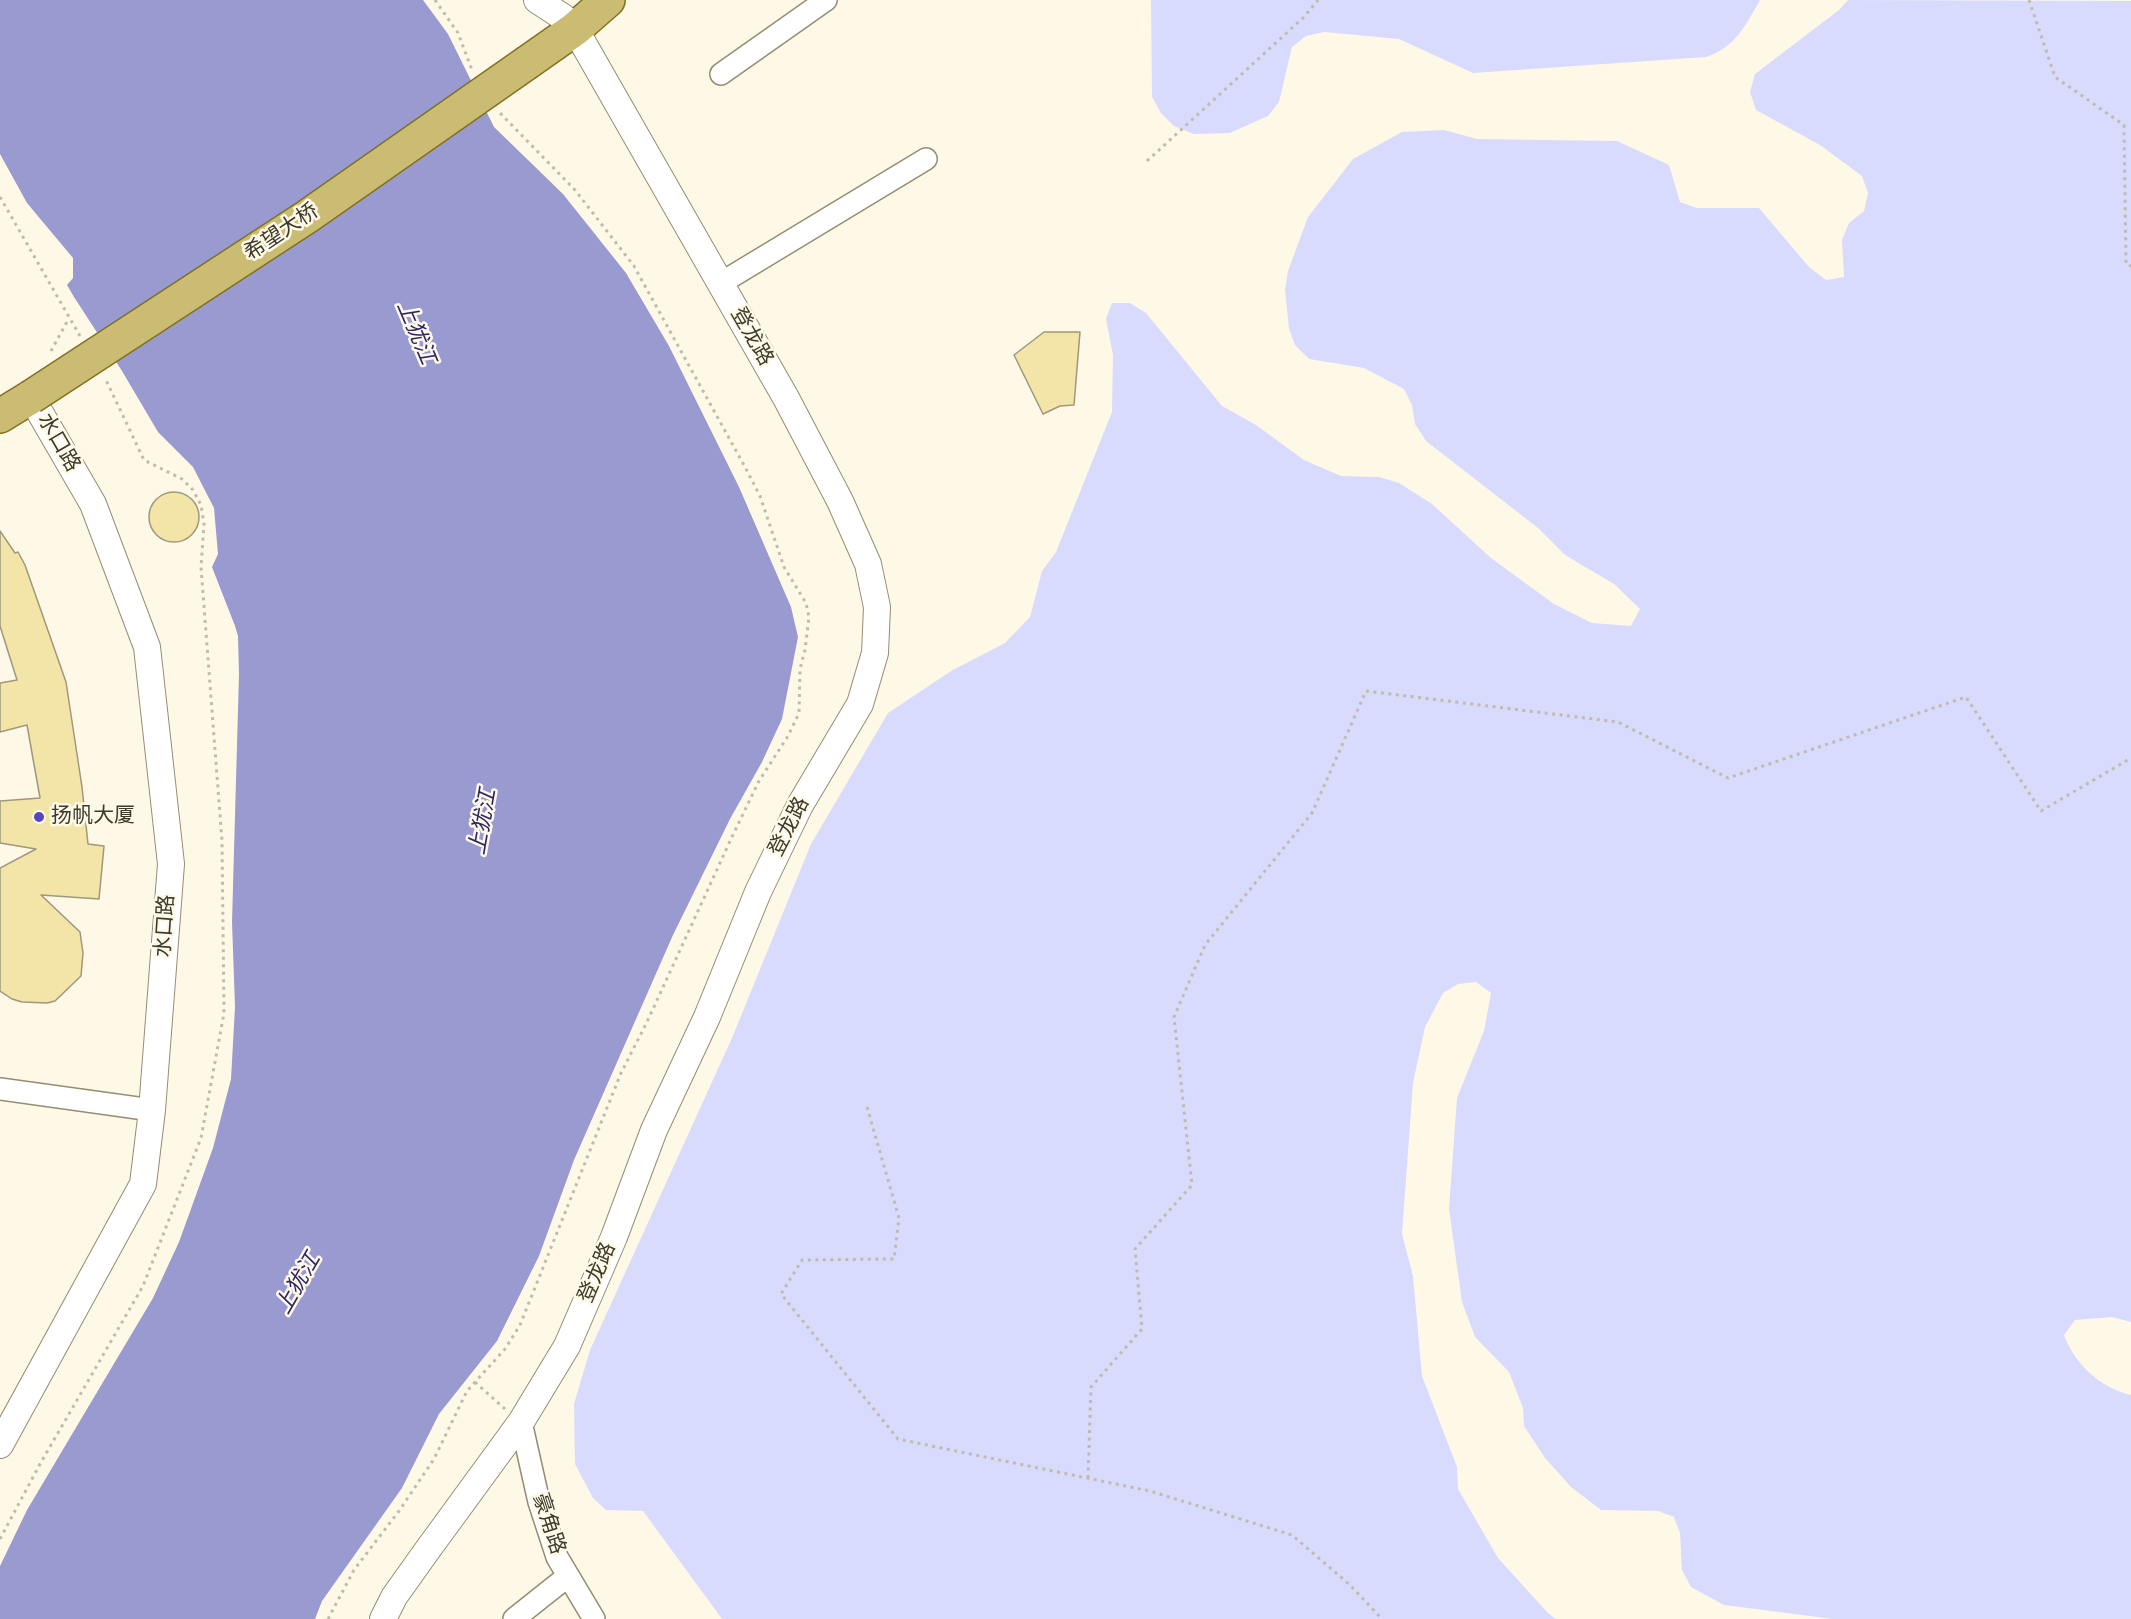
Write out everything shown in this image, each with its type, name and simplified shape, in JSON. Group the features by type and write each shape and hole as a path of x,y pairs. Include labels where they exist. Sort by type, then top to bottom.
{"main road":[{"name":"希望大桥","path":"0,416 18,392 300,201 524,54 566,12 608,0"}],"street":[{"path":"721,74 826,0"},
{"name":"登龙路","path":"383,1619 394,1597 567,1346 614,1237 654,1130 707,1017 758,892 800,805 860,704 875,653 877,607 868,564 840,501 786,398 566,12"},
{"path":"721,283 926,159"},
{"name":"水口路","path":"0,1445 143,1184 152,1110 171,864 147,647 93,504 18,392"},
{"path":"0,1089 152,1110"},
{"name":"豪角路","path":"516,1418 557,1557 594,1619"},
{"path":"514,1619 568,1576"}],"path":[{"path":"435,0 458,33 475,75"},
{"path":"1147,161 1304,17 1318,0"},
{"path":"2028,0 2055,76 2124,125 2126,264 2131,266"},
{"path":"328,1619 354,1570 399,1511 434,1459 467,1391 505,1349 520,1324 621,1073 745,810 799,713 800,669 809,616 806,603 784,567 755,487 634,266 575,190 495,107"},
{"path":"51,351 69,318"},
{"path":"1088,1478 1091,1388 1142,1329 1135,1249 1192,1185 1174,1017 1205,945 1312,813 1366,691 1618,722 1728,778 1966,697 2041,811 2131,758"},
{"path":"867,1107 899,1218 894,1259 802,1260 781,1294 898,1439 1150,1491 1292,1535 1350,1585 1382,1619"},
{"path":"475,1382 516,1418"}],"shaded area":[{"path":"1151,0 1760,0 1739,34 1725,48 1706,57 1473,73 1399,39 1324,32 1306,36 1292,47 1279,102 1268,116 1230,133 1194,134 1174,126 1161,113 1152,97"},
{"path":"1848,0 2131,1 2131,1322 2112,1317 2075,1320 2064,1335 2075,1356 2090,1373 2109,1387 2131,1395 2131,1619 1833,1619 1724,1605 1691,1587 1682,1570 1680,1533 1674,1517 1658,1511 1601,1510 1571,1487 1545,1458 1524,1426 1523,1408 1509,1372 1475,1337 1462,1302 1449,1209 1457,1098 1484,1031 1491,993 1476,982 1458,984 1443,993 1425,1027 1413,1083 1402,1234 1413,1276 1422,1376 1457,1467 1458,1489 1498,1558 1556,1619 722,1619 643,1511 606,1510 593,1498 575,1464 574,1404 590,1350 732,1038 811,844 888,713 951,671 1005,643 1030,617 1042,571 1056,552 1112,412 1113,355 1106,319 1112,303 1130,303 1146,313 1222,406 1256,425 1304,460 1341,476 1379,477 1399,483 1432,504 1491,558 1554,604 1592,623 1631,626 1640,609 1614,584 1565,555 1538,528 1426,441 1415,424 1412,405 1404,389 1364,368 1309,359 1295,345 1289,329 1285,290 1288,271 1308,217 1353,159 1402,132 1444,130 1477,139 1617,141 1669,165 1680,202 1697,208 1759,208 1809,267 1826,280 1844,277 1842,240 1849,223 1864,211 1868,193 1862,176 1820,145 1756,110 1750,92 1755,74 1839,10"}],"water":[{"name":"上犹江","path":"0,0 423,0 448,34 494,127 563,194 626,273 669,346 739,487 791,607 798,637 782,719 673,935 574,1160 539,1256 497,1341 439,1414 402,1488 322,1601 315,1619 0,1619 0,1566 27,1510 153,1298 179,1242 213,1148 231,1079 235,1007 232,922 239,674 238,636 212,567 218,554 214,508 193,467 158,432 74,297 67,285 73,278 73,258 27,203 0,154"}],"building":[{"path":"1044,332 1080,332 1074,405 1060,406 1043,414 1014,355"},
{"path":"169,492 179,492 192,499 199,512 199,522 192,535 179,542 169,542 160,538 153,531 149,522 149,512 153,503 160,496"},
{"path":"0,531 15,553 18,552 25,565 66,682 88,844 104,846 99,899 41,895 80,932 83,953 81,976 55,1001 47,1003 22,1002 0,991 0,868 36,849 0,843 0,801 40,798 27,725 0,732 0,683 17,680 0,626"}],"place":[{"name":"扬帆大厦","path":"39,817"}]}
